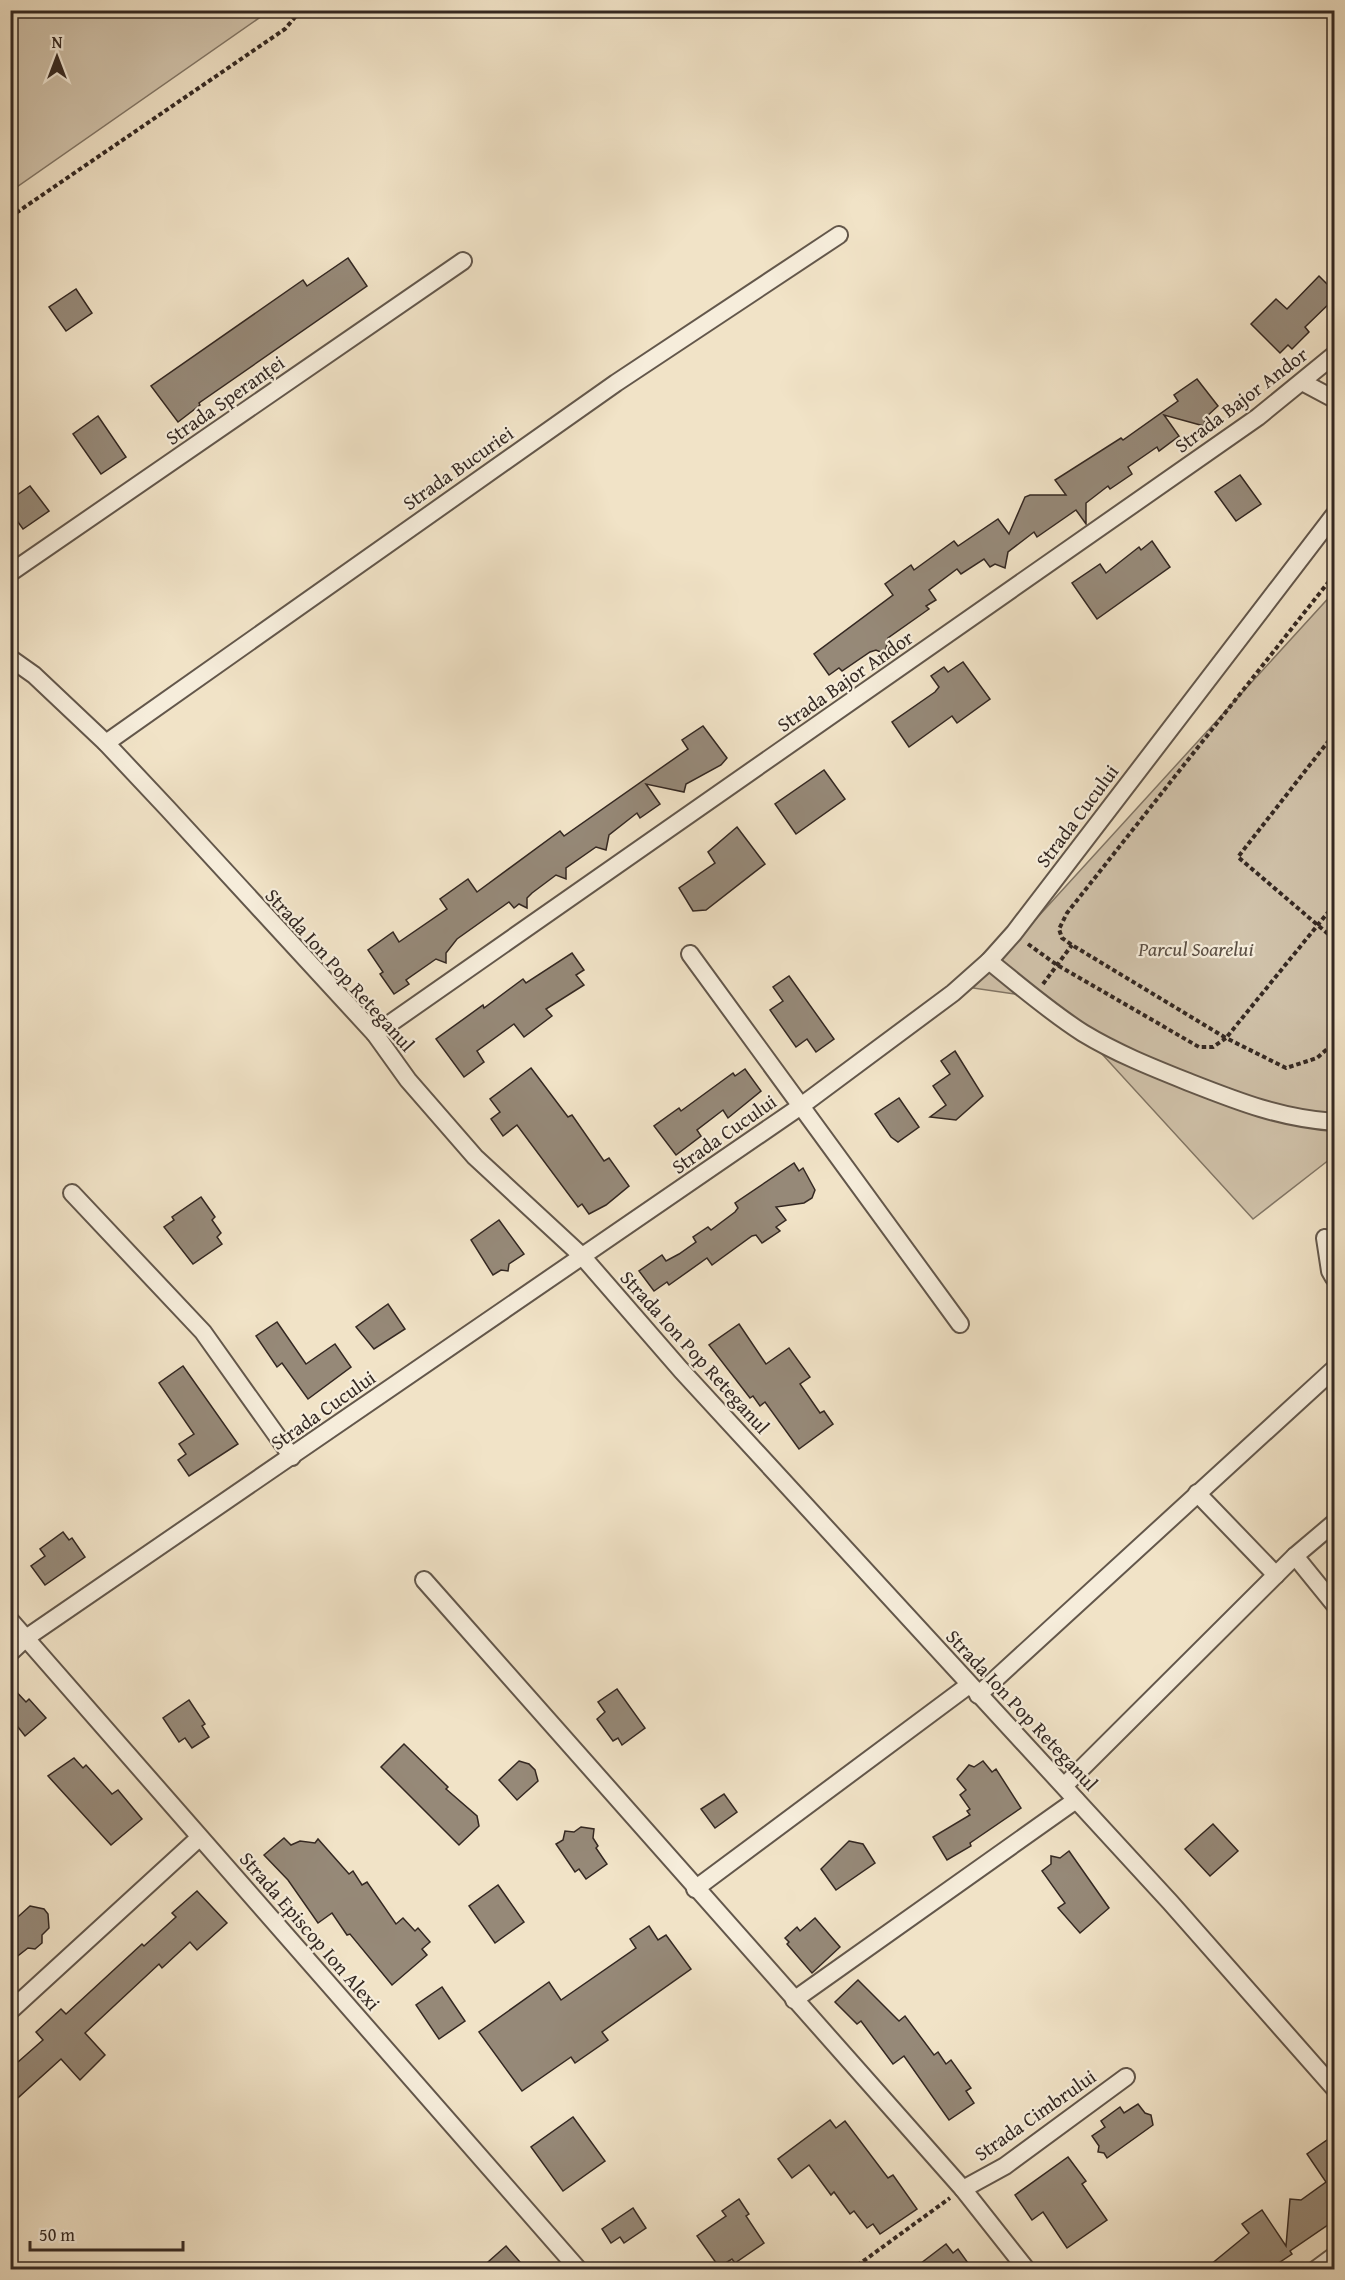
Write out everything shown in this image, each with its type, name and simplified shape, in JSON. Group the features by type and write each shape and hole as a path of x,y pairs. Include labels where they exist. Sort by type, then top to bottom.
{"street":[{"name":"Strada Bucuriei","path":"106,742 616,382 839,235"},
{"name":"Strada Speranței","path":"10,573 463,261"},
{"name":"Strada Bajor Andor","path":"375,1034 1014,589 1304,382 1335,356"},
{"path":"1304,382 1335,399"},
{"name":"Strada Cucului","path":"10,1653 26,1638 801,1106 953,993 989,961 1014,933 1335,514"},
{"name":"Strada Ion Pop Reteganul","path":"10,658 34,675 106,742 375,1034 408,1080 476,1157 582,1257 681,1370 1077,1800 1335,2088"},
{"path":"690,954 960,1324"},
{"path":"989,961 1086,1034 1142,1063 1252,1107 1281,1116 1335,1122"},
{"path":"72,1193 203,1332 292,1457"},
{"path":"1325,1238 1330,1271 1335,1278"},
{"path":"695,1889 974,1690 1335,1369"},
{"path":"1197,1493 1276,1575"},
{"path":"1064,1786 1295,1556 1335,1523"},
{"path":"1295,1556 1335,1604"},
{"path":"424,1580 695,1889 963,2189 1027,2270"},
{"name":"Strada Episcop Ion Alexi","path":"10,1620 579,2270"},
{"path":"794,2000 1077,1800"},
{"path":"10,2011 199,1838"},
{"name":"Strada Cimbrului","path":"963,2189 1005,2166 1126,2077"},
{"path":"1315,2270 1335,2256"}],"path":[{"path":"10,217 285,29 301,10"},
{"path":"1335,575 1067,914 1059,929 1062,938 1072,945 1226,1038 1286,1068 1317,1058 1335,1043"},
{"path":"1335,734 1238,857 1319,923 1335,939"},
{"path":"1014,933 1057,965 1198,1047 1213,1047 1226,1038 1335,905"},
{"path":"1033,996 1072,945"},
{"path":"851,2270 963,2189"}],"green space":[{"path":"11,10 269,10 269,11 11,191"},
{"name":"Parcul Soarelui","path":"1334,592 1334,1156 1253,1219 1080,1030 1028,996 973,988"}],"building":[{"path":"348,258 367,286 199,403 200,405 178,422 151,386 303,280 307,286"},
{"path":"1319,276 1335,292 1335,298 1305,327 1309,332 1292,349 1288,345 1280,353 1251,324 1276,299 1287,309"},
{"path":"76,289 92,313 66,331 49,307"},
{"path":"1197,379 1218,406 1205,418 1204,426 1164,415 1179,436 1159,451 1157,447 1128,467 1132,474 1110,489 1108,486 1086,503 1086,524 1076,510 1037,537 1034,532 1008,552 1005,568 995,564 990,567 984,559 961,574 957,569 929,590 936,600 926,606 929,609 888,638 885,654 876,650 870,652 842,671 839,668 829,675 814,654 893,595 885,584 911,565 914,570 954,541 958,546 998,519 1009,534 1025,497 1066,495 1055,480 1121,438 1123,440 1178,401 1174,395"},
{"path":"98,416 126,457 101,474 73,434"},
{"path":"1240,475 1261,504 1236,521 1215,492"},
{"path":"30,486 49,511 23,529 10,511 10,500"},
{"path":"1152,541 1170,567 1097,619 1072,583 1100,564 1106,573 1139,547 1141,550"},
{"path":"963,662 990,699 957,723 952,716 909,747 892,722 935,692 939,687 931,676 944,667 948,672"},
{"path":"703,726 727,758 721,765 686,784 684,792 646,784 660,804 640,818 637,813 609,835 606,850 596,847 566,868 566,879 556,875 527,898 527,908 519,904 514,908 509,902 457,939 446,953 446,963 436,959 406,980 409,984 394,994 380,974 383,972 368,950 393,932 399,942 447,909 440,899 468,879 477,892 560,831 564,836 688,749 682,740"},
{"path":"824,770 845,799 796,834 775,804"},
{"path":"737,827 765,864 706,910 693,911 679,888 715,863 708,852"},
{"path":"572,953 584,970 576,975 584,985 546,1009 552,1016 524,1037 514,1024 477,1051 484,1062 464,1077 436,1039 523,979 526,983"},
{"path":"789,976 834,1039 816,1052 807,1039 796,1047 770,1010 783,1001 773,987"},
{"path":"955,1051 983,1096 956,1120 930,1117 946,1105 933,1086 950,1074 941,1061"},
{"path":"531,1068 568,1117 572,1115 604,1161 609,1158 629,1186 606,1205 589,1214 582,1204 578,1207 517,1125 503,1136 491,1119 500,1112 490,1099"},
{"path":"745,1069 761,1091 728,1118 723,1110 697,1130 701,1136 676,1155 654,1126 679,1108 681,1111 733,1073 735,1076"},
{"path":"899,1098 919,1127 898,1142 891,1137 875,1114"},
{"path":"794,1163 799,1171 803,1168 815,1190 812,1198 804,1203 776,1207 786,1220 776,1227 780,1231 762,1243 756,1235 752,1236 712,1265 707,1258 669,1285 667,1282 654,1291 639,1271 662,1255 666,1261 679,1254 696,1242 693,1237 708,1227 711,1230 735,1212 738,1208 735,1203"},
{"path":"201,1197 215,1217 212,1220 221,1233 217,1237 222,1244 193,1264 164,1227 174,1220 172,1217"},
{"path":"499,1220 524,1254 509,1264 508,1271 501,1270 493,1275 471,1240"},
{"path":"388,1304 405,1329 374,1349 356,1327"},
{"path":"277,1322 306,1364 335,1344 351,1367 308,1399 282,1363 277,1367 256,1336"},
{"path":"739,1324 766,1364 789,1348 810,1377 800,1384 820,1413 824,1411 833,1424 799,1449 765,1402 760,1406 753,1396 750,1398 709,1345"},
{"path":"183,1366 238,1444 189,1476 178,1460 186,1454 179,1444 194,1434 159,1383"},
{"path":"63,1532 69,1540 72,1538 85,1557 45,1585 31,1566 45,1556 40,1549"},
{"path":"10,1685 26,1702 29,1699 46,1718 25,1736 18,1727 10,1733"},
{"path":"617,1689 645,1728 622,1745 618,1738 613,1741 597,1719 605,1712 598,1702"},
{"path":"189,1700 205,1724 202,1726 209,1737 192,1748 185,1738 179,1742 163,1718"},
{"path":"404,1744 448,1787 446,1789 477,1816 479,1826 459,1845 381,1767"},
{"path":"74,1758 83,1768 86,1765 112,1794 118,1790 142,1819 111,1845 48,1776"},
{"path":"519,1761 529,1764 535,1770 538,1781 517,1800 499,1780"},
{"path":"983,1761 992,1772 996,1769 1021,1808 970,1843 971,1846 947,1860 933,1837 970,1815 967,1811 970,1809 960,1795 966,1790 957,1779 969,1765 974,1767"},
{"path":"724,1794 737,1812 715,1828 701,1809"},
{"path":"1213,1824 1238,1851 1210,1876 1185,1849"},
{"path":"581,1827 594,1829 593,1838 598,1846 596,1848 607,1864 586,1879 579,1869 575,1872 556,1844 563,1840 565,1831 574,1832"},
{"path":"284,1838 291,1845 300,1841 315,1843 318,1839 349,1874 353,1871 362,1885 367,1882 396,1924 403,1918 415,1931 418,1928 430,1942 422,1949 427,1955 392,1985 350,1934 347,1935 332,1913 318,1923 288,1880 264,1855"},
{"path":"849,1841 863,1844 875,1863 836,1890 821,1869"},
{"path":"1069,1851 1109,1908 1080,1933 1058,1908 1065,1903 1042,1871 1051,1864 1051,1856 1060,1858"},
{"path":"498,1885 524,1922 495,1943 469,1906"},
{"path":"197,1891 227,1923 197,1950 190,1942 162,1968 159,1964 85,2033 105,2055 80,2080 61,2059 10,2105 10,2069 43,2040 36,2032 61,2009 66,2014 142,1944 144,1946 176,1917 172,1913"},
{"path":"30,1906 44,1909 48,1914 49,1928 42,1935 42,1943 35,1949 28,1948 10,1962 10,1924"},
{"path":"815,1918 840,1947 812,1973 787,1944 789,1942 785,1938 797,1927 800,1931"},
{"path":"649,1926 658,1940 666,1935 691,1969 602,2032 608,2040 575,2063 571,2057 522,2091 479,2032 549,1982 561,2000 636,1948 630,1939"},
{"path":"858,1980 899,2021 905,2016 934,2055 938,2052 946,2064 951,2060 971,2088 966,2091 974,2103 949,2120 904,2056 893,2064 861,2021 857,2024 835,2002"},
{"path":"442,1987 465,2021 439,2039 416,2005"},
{"path":"1138,2104 1145,2113 1151,2115 1153,2125 1107,2158 1104,2153 1098,2152 1099,2146 1092,2136 1105,2127 1101,2121 1120,2107 1124,2113"},
{"path":"573,2117 605,2161 563,2191 531,2147"},
{"path":"830,2120 836,2128 845,2121 888,2178 893,2175 917,2209 880,2234 873,2224 867,2228 854,2211 850,2214 834,2192 831,2195 809,2165 792,2178 778,2159"},
{"path":"1327,2140 1335,2150 1335,2220 1290,2251 1292,2254 1271,2268 1267,2263 1258,2270 1204,2270 1249,2233 1242,2224 1262,2210 1286,2246 1290,2199 1301,2200 1326,2182 1307,2154"},
{"path":"1068,2157 1086,2181 1082,2184 1107,2220 1067,2248 1043,2212 1032,2220 1015,2195"},
{"path":"739,2199 749,2214 746,2216 764,2243 735,2263 732,2259 719,2267 697,2236 726,2216 722,2211"},
{"path":"633,2208 646,2228 624,2243 620,2237 611,2243 602,2229"},
{"path":"946,2244 953,2253 958,2249 973,2270 912,2270"},
{"path":"506,2246 527,2270 479,2270"}]}
